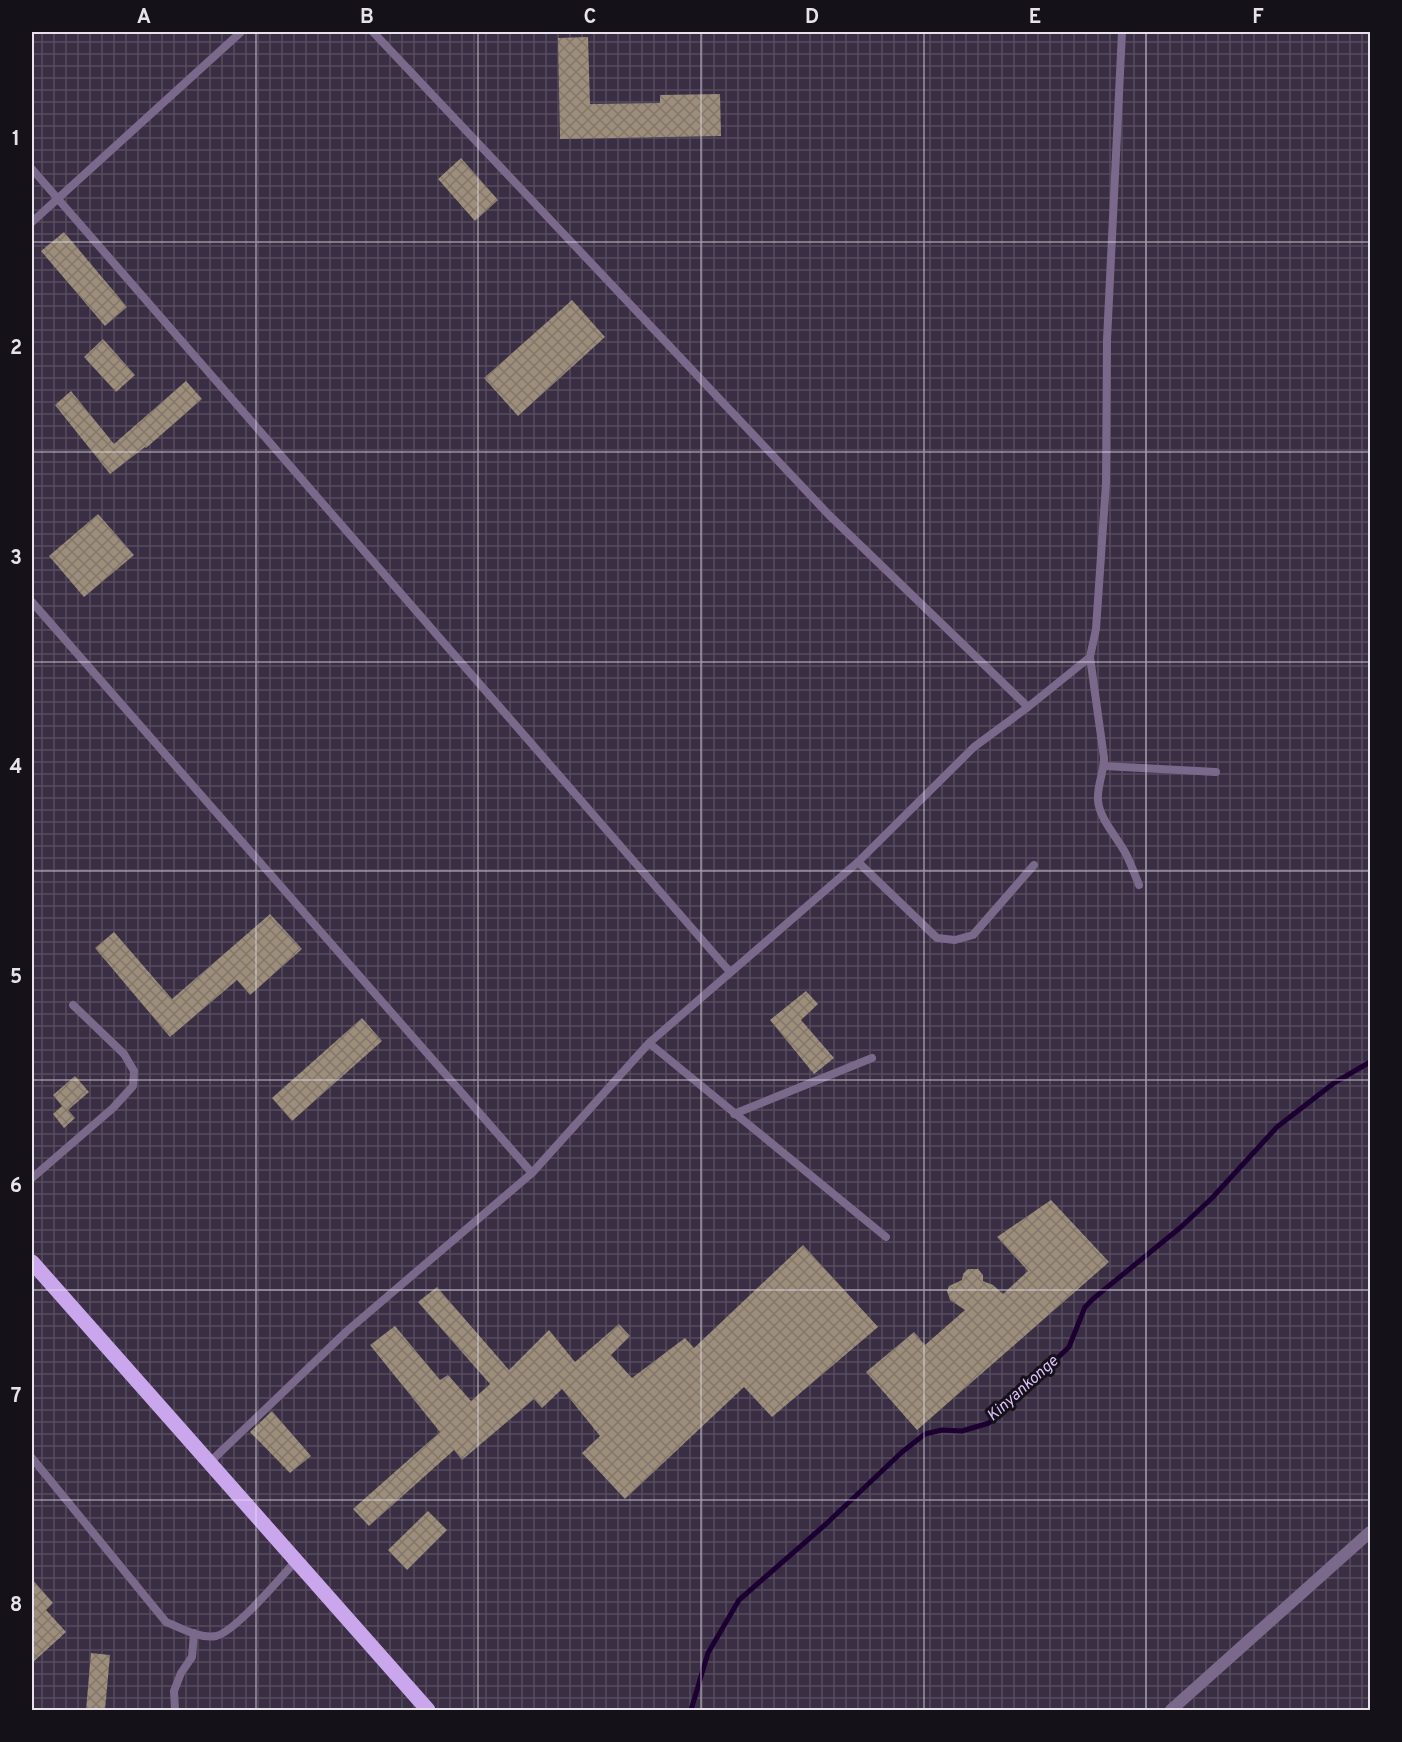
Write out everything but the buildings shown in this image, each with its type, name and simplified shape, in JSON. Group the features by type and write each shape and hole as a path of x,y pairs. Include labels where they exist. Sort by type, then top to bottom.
{"main road":[{"path":"32,1262 428,1710"}],"street":[{"path":"1171,1710 1371,1532"}],"lane":[{"path":"32,222 241,32"},
{"path":"373,32 829,514 1028,707"},
{"path":"1122,32 1107,340 1106,483 1096,629 1090,657 1101,727 1104,766 1100,776 1098,802 1126,853 1139,885"},
{"path":"32,170 730,972"},
{"path":"32,602 532,1173"},
{"path":"210,1462 347,1331 532,1173 649,1043 858,862 974,747 1090,657"},
{"path":"1104,766 1216,772"},
{"path":"858,862 938,938 955,940 973,935 1034,865"},
{"path":"32,1178 113,1108 133,1086 134,1071 124,1054 74,1005"},
{"path":"649,1043 886,1237"},
{"path":"734,1114 872,1058"},
{"path":"32,1458 166,1622 195,1634 217,1636 241,1620 295,1562"},
{"path":"175,1710 174,1691 181,1673 192,1657 195,1634"}],"shaded area":[{"path":"32,32 1370,32 1370,1710 32,1710"}],"waterway":[{"name":"Kinyankonge","path":"691,1710 708,1653 739,1600 826,1524 902,1452 925,1434 942,1430 962,1431 989,1423 1069,1347 1085,1307 1094,1298 1181,1227 1212,1198 1277,1127 1334,1083 1370,1062"}]}
